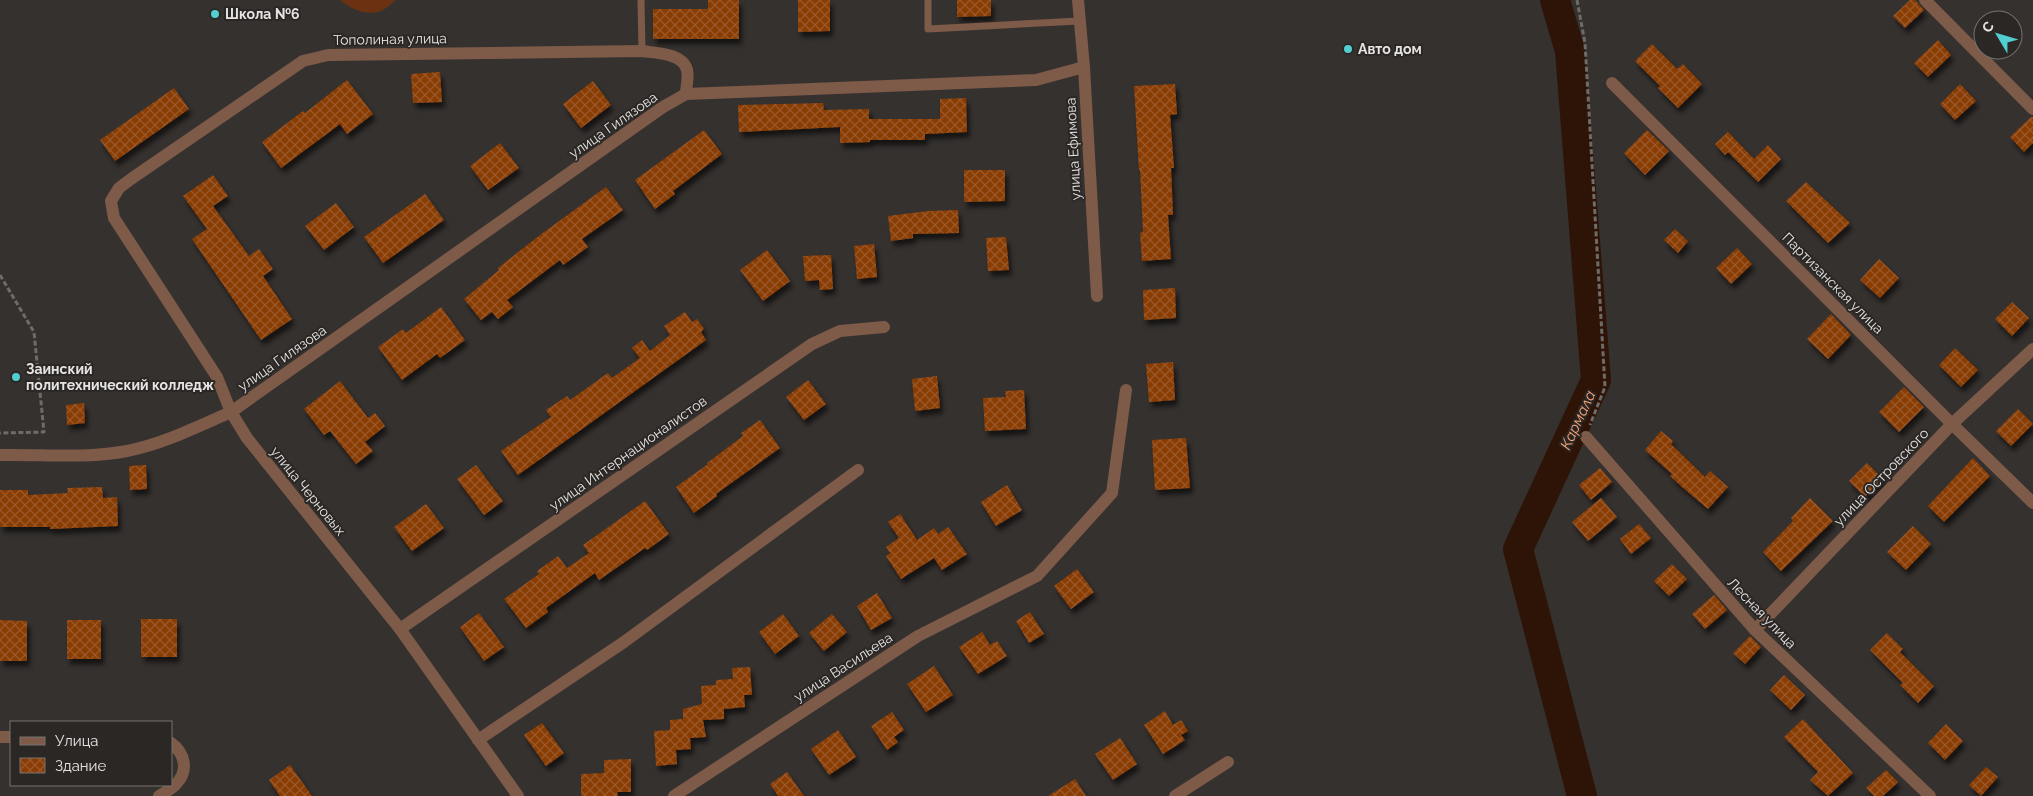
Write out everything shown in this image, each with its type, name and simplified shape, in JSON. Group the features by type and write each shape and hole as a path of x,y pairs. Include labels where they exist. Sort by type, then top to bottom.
{"street":[{"name":"улица Ефимова","path":"1078,0 1084,67 1097,296"},
{"path":"1926,0 2033,109"},
{"name":"Тополиная улица","path":"119,188 302,61 328,55 642,51 668,55 683,64 688,73 686,94"},
{"name":"улица Гилязова","path":"0,455 92,454 127,451 165,440 231,412 663,107 686,94 1036,80 1084,67"},
{"name":"Партизанская улица","path":"1612,83 2033,503"},
{"name":"улица Черновых","path":"119,188 111,201 114,218 217,378 231,412 247,438 400,630 518,796"},
{"name":"улица Интернационалистов","path":"400,630 812,344 840,331 884,327"},
{"name":"улица Островского","path":"1755,630 1952,424 2033,349"},
{"name":"улица Васильева","path":"674,796 918,636 1037,576 1112,493 1126,390"},
{"name":"Лесная улица","path":"1586,437 1755,630 1930,796"},
{"path":"478,740 624,642 858,470"},
{"path":"159,796 176,785 184,766 184,757 178,748 172,744"},
{"path":"1175,796 1228,762"}],"lane":[{"path":"641,0 642,51"},
{"path":"928,0 928,29 1079,21"}],"path":[{"path":"1577,0 1586,43 1605,387 1586,437"},
{"path":"0,275 34,332 44,432 0,433"}],"shaded area":[{"path":"340,0 395,0 382,10 368,13 354,9"}],"building":[{"path":"708,0 739,0 739,39 653,39 653,9 708,9"},
{"path":"798,0 830,0 830,31 798,32"},
{"path":"957,0 991,0 991,16 957,17"},
{"path":"1910,0 1915,0 1924,10 1905,28 1893,16"},
{"path":"1938,40 1951,55 1928,77 1914,63"},
{"path":"1652,44 1677,69 1683,64 1702,84 1678,108 1658,88 1660,86 1635,61"},
{"path":"440,72 442,102 413,103 411,74"},
{"path":"347,80 373,114 347,134 340,124 281,168 262,142 303,111 305,113"},
{"path":"593,81 611,105 581,128 563,104"},
{"path":"1175,84 1177,114 1170,115 1174,168 1171,168 1173,215 1168,215 1171,259 1142,261 1140,233 1143,232 1134,86"},
{"path":"1960,84 1976,101 1955,120 1940,104"},
{"path":"174,88 189,109 115,161 100,140"},
{"path":"966,98 967,132 925,134 925,140 870,140 870,142 840,143 840,127 739,132 738,105 823,103 824,110 869,109 869,119 940,119 940,99"},
{"path":"2033,117 2033,143 2024,152 2010,137"},
{"path":"704,130 722,154 673,191 675,194 655,209 635,180"},
{"path":"1647,130 1669,151 1645,175 1624,153"},
{"path":"1728,132 1754,159 1768,145 1781,159 1758,182 1728,152 1725,155 1715,144"},
{"path":"500,143 519,168 488,190 470,166"},
{"path":"964,170 1005,170 1005,201 964,202"},
{"path":"213,175 228,196 213,206 249,256 259,249 273,269 263,276 292,319 261,340 192,239 207,229 183,196"},
{"path":"1806,182 1850,223 1828,243 1786,201"},
{"path":"606,187 623,210 582,239 588,247 563,265 560,260 507,300 513,307 498,319 492,312 481,320 464,299 499,270 498,268"},
{"path":"425,194 444,220 383,263 364,237"},
{"path":"336,203 354,227 324,250 305,226"},
{"path":"958,210 959,233 913,234 913,238 891,241 888,216 928,211"},
{"path":"1675,229 1688,241 1678,253 1664,240"},
{"path":"1006,237 1009,270 988,271 986,238"},
{"path":"874,244 877,277 857,279 854,246"},
{"path":"1737,248 1752,264 1731,284 1716,268"},
{"path":"767,250 790,281 763,301 740,270"},
{"path":"831,255 833,289 820,290 819,280 805,281 803,256"},
{"path":"1879,259 1899,278 1880,298 1860,280"},
{"path":"1175,288 1176,318 1144,320 1143,290"},
{"path":"2012,302 2029,318 2012,336 1995,319"},
{"path":"441,307 465,340 440,358 437,354 402,380 378,347 403,329 406,333"},
{"path":"685,312 692,322 697,319 704,329 701,332 706,340 518,475 501,451 551,417 546,410 567,396 570,400 608,373 612,378 640,358 632,348 642,340 650,351 670,335 664,326"},
{"path":"1831,314 1851,335 1828,359 1807,339"},
{"path":"1955,348 1978,370 1961,387 1939,365"},
{"path":"1173,362 1175,400 1149,402 1146,364"},
{"path":"937,376 940,408 915,411 912,379"},
{"path":"808,380 826,404 804,420 786,397"},
{"path":"340,381 368,418 375,413 385,426 365,442 373,451 356,464 330,431 324,435 304,409"},
{"path":"1904,387 1924,407 1899,432 1879,412"},
{"path":"1024,390 1026,429 985,431 983,398 1006,397 1005,391"},
{"path":"84,403 85,423 67,425 66,405"},
{"path":"2018,409 2033,424 2011,446 1996,431"},
{"path":"760,420 780,448 716,494 717,496 694,513 676,487 708,464 743,436 741,433"},
{"path":"1661,431 1673,441 1671,444 1705,477 1710,471 1728,487 1708,509 1670,476 1672,474 1645,450"},
{"path":"1186,438 1190,488 1155,490 1152,440"},
{"path":"1973,458 1990,476 1944,522 1928,506"},
{"path":"1867,463 1883,479 1865,497 1849,481"},
{"path":"146,465 147,489 130,490 129,466"},
{"path":"476,465 503,501 484,515 457,479"},
{"path":"1600,468 1612,482 1591,500 1579,485"},
{"path":"1007,485 1022,510 996,526 981,502"},
{"path":"102,487 103,498 117,497 118,526 50,529 50,527 0,527 0,490 28,490 28,495 68,493 67,488"},
{"path":"1601,498 1617,517 1588,541 1572,522"},
{"path":"1810,498 1833,521 1781,571 1763,552 1793,521 1791,518"},
{"path":"645,501 669,534 599,580 595,573 546,608 548,612 526,628 504,599 539,574 537,571 558,556 567,568 589,553 583,545"},
{"path":"426,504 444,528 412,551 394,527"},
{"path":"900,514 917,540 934,528 938,534 948,527 967,554 942,570 934,558 901,579 886,556 890,553 886,547 899,538 888,522"},
{"path":"1639,524 1651,538 1631,554 1620,539"},
{"path":"1913,526 1931,544 1906,570 1887,552"},
{"path":"1672,564 1687,579 1669,596 1654,581"},
{"path":"1077,569 1094,592 1071,609 1054,586"},
{"path":"877,593 892,618 871,630 857,606"},
{"path":"1714,595 1727,610 1705,629 1692,614"},
{"path":"1030,612 1044,634 1029,643 1016,621"},
{"path":"479,613 504,647 484,661 460,627"},
{"path":"783,614 799,636 775,654 759,632"},
{"path":"832,614 847,632 824,651 809,633"},
{"path":"141,619 177,619 177,657 141,657"},
{"path":"0,620 27,621 27,661 0,661"},
{"path":"67,620 101,620 101,659 67,659"},
{"path":"982,632 990,645 997,641 1007,656 978,674 959,647"},
{"path":"1887,633 1903,649 1900,652 1934,686 1918,703 1900,685 1903,683 1870,650"},
{"path":"1750,636 1761,647 1745,664 1733,653"},
{"path":"934,666 953,695 926,712 907,684"},
{"path":"750,667 752,695 744,695 745,707 724,709 724,719 703,720 706,737 690,738 691,749 676,750 677,764 656,766 654,731 670,730 670,720 683,719 683,709 702,704 701,686 716,685 716,680 733,679 732,668"},
{"path":"1784,675 1805,695 1791,710 1770,690"},
{"path":"1165,711 1173,725 1181,720 1188,731 1181,735 1185,740 1163,754 1144,725"},
{"path":"892,712 904,730 894,737 898,742 887,750 871,726"},
{"path":"1803,719 1853,773 1828,796 1810,780 1818,772 1784,737"},
{"path":"542,723 564,753 546,766 524,735"},
{"path":"1946,724 1963,741 1945,760 1928,743"},
{"path":"838,730 856,757 829,775 811,749"},
{"path":"1120,738 1137,764 1113,780 1095,754"},
{"path":"631,759 631,792 617,792 618,796 581,796 581,774 604,773 604,760"},
{"path":"290,765 312,796 280,796 269,780"},
{"path":"1986,767 1998,777 1981,796 1969,785"},
{"path":"1886,770 1898,782 1883,796 1874,796 1866,788"},
{"path":"787,772 804,796 778,796 770,784"},
{"path":"1075,779 1086,796 1048,796"}],"waterway":[{"name":"Кармала","path":"1555,0 1570,51 1596,380 1518,549 1582,796"}],"place":[{"name":"Школа №6","path":"215,14"},
{"name":"Авто дом","path":"1348,49"},
{"name":"Заинский политехнический колледж","path":"16,377"}]}
